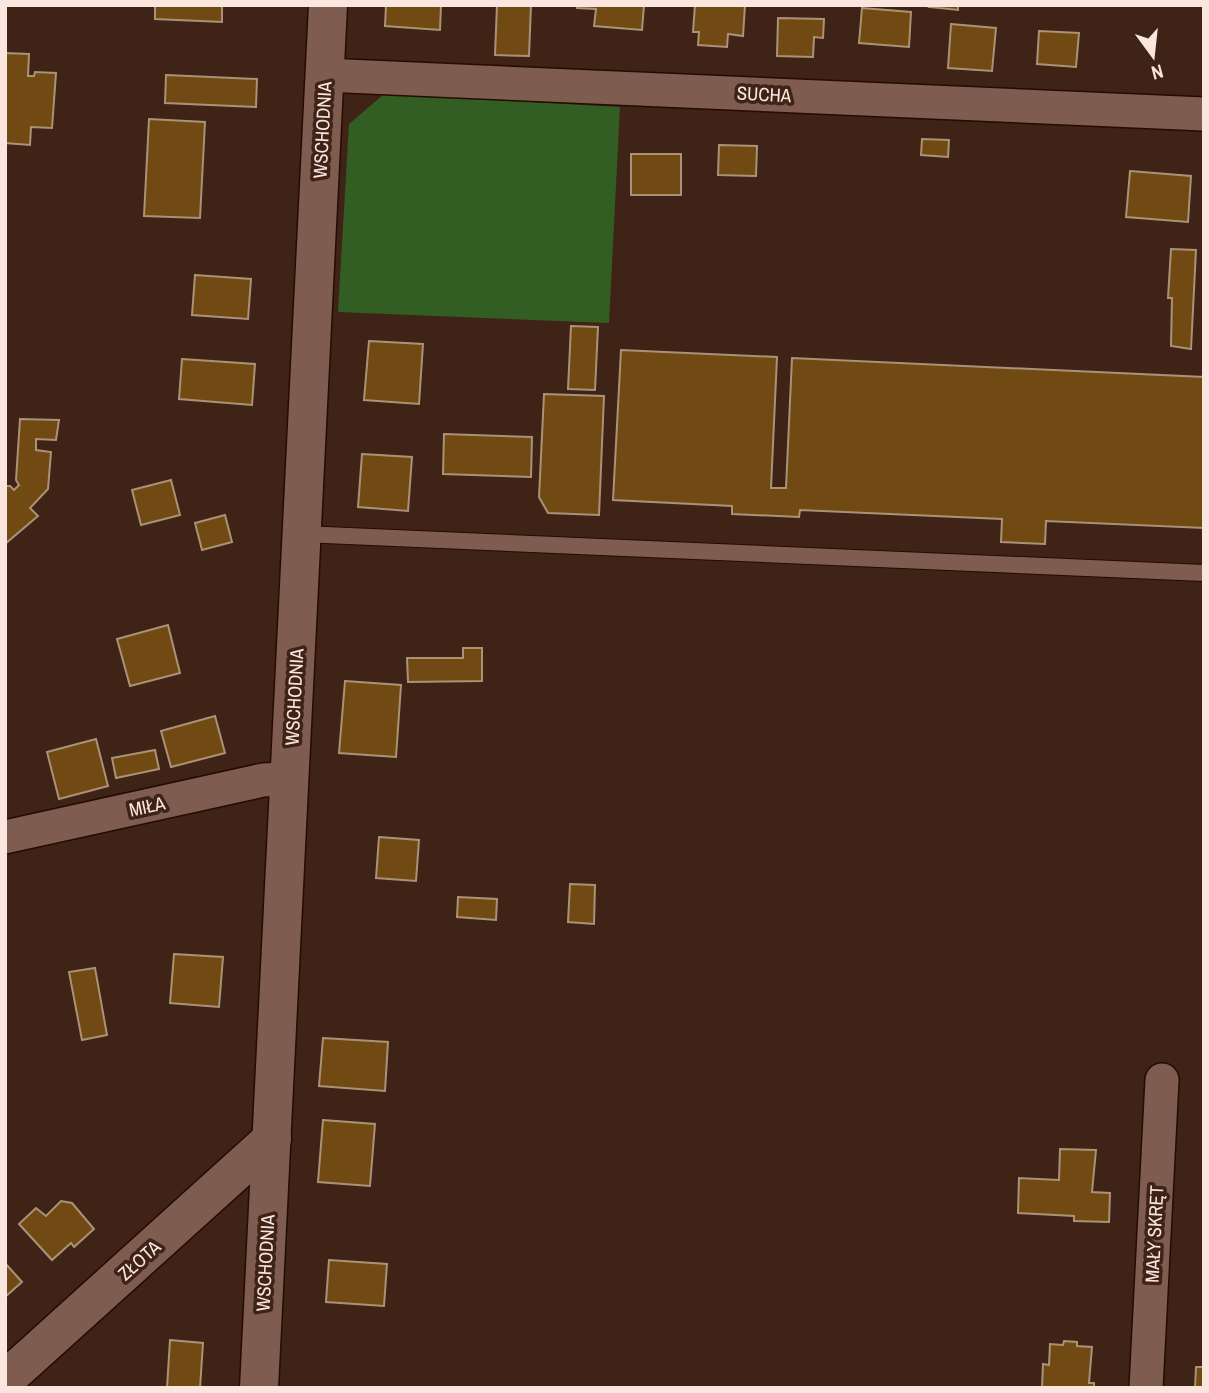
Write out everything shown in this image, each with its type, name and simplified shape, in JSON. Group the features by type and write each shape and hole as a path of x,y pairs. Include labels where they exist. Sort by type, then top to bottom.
{"street":[{"name":"WSCHODNIA","path":"259,1388 328,5"},
{"name":"SUCHA","path":"324,75 1204,114"},
{"name":"MIŁA","path":"5,837 263,780 289,779"},
{"name":"MAŁY SKRĘT","path":"1146,1388 1162,1080"},
{"name":"ZŁOTA","path":"5,1380 272,1139"}],"lane":[{"path":"302,534 1204,573"}],"green space":[{"path":"384,94 620,107 609,323 338,312 349,124"}],"building":[{"path":"155,5 222,5 222,22 155,19"},
{"path":"386,5 441,5 440,30 385,26"},
{"path":"497,5 531,5 529,56 495,55"},
{"path":"577,5 644,5 642,30 594,26 596,9 577,8"},
{"path":"695,5 745,5 743,36 728,34 727,47 698,45 699,32 693,32"},
{"path":"958,5 958,10 929,7"},
{"path":"862,8 911,12 909,47 859,43"},
{"path":"778,18 824,19 823,38 814,37 813,57 777,56"},
{"path":"951,24 996,28 992,71 948,68"},
{"path":"1039,31 1079,33 1076,67 1037,64"},
{"path":"5,53 29,54 28,76 34,76 35,72 56,73 52,128 31,127 30,145 5,143"},
{"path":"166,75 257,79 256,107 165,103"},
{"path":"149,119 205,122 200,218 144,216"},
{"path":"922,139 949,140 948,157 921,155"},
{"path":"719,145 757,146 756,176 718,175"},
{"path":"631,154 681,154 681,195 631,195"},
{"path":"1130,171 1191,176 1188,222 1126,217"},
{"path":"1171,249 1196,250 1191,349 1171,346 1172,298 1168,298"},
{"path":"195,275 251,279 248,319 192,315"},
{"path":"571,326 598,327 595,390 568,389"},
{"path":"369,341 423,344 419,404 364,400"},
{"path":"621,350 777,357 771,488 786,488 792,358 1204,377 1204,528 1046,521 1045,544 1001,542 1002,519 800,510 799,517 732,514 732,506 613,500"},
{"path":"182,359 255,364 252,405 179,399"},
{"path":"544,394 604,396 599,515 548,513 539,497"},
{"path":"20,419 59,420 56,440 36,439 36,450 51,452 48,489 30,508 38,516 5,544 5,486 14,490 19,485 16,480"},
{"path":"444,434 532,437 531,477 443,474"},
{"path":"362,454 412,457 408,511 358,507"},
{"path":"171,480 180,515 141,525 132,490"},
{"path":"225,515 232,542 202,550 195,523"},
{"path":"168,625 180,673 130,686 117,639"},
{"path":"463,648 482,648 482,681 408,682 407,658 463,658"},
{"path":"345,681 401,685 396,757 339,753"},
{"path":"215,716 225,753 171,767 161,731"},
{"path":"96,739 108,786 59,799 47,752"},
{"path":"155,750 159,769 116,778 112,758"},
{"path":"379,837 419,840 416,881 376,878"},
{"path":"570,884 595,885 594,924 568,922"},
{"path":"458,897 497,899 496,920 457,917"},
{"path":"174,954 223,957 219,1007 170,1003"},
{"path":"95,968 107,1035 82,1040 69,972"},
{"path":"323,1038 388,1042 385,1091 319,1086"},
{"path":"323,1120 375,1124 370,1186 318,1182"},
{"path":"1060,1149 1096,1150 1092,1192 1110,1193 1109,1222 1074,1221 1074,1216 1018,1213 1019,1178 1059,1180"},
{"path":"61,1201 72,1203 94,1229 74,1247 71,1243 52,1260 19,1224 36,1208 46,1216"},
{"path":"329,1260 387,1264 384,1306 326,1302"},
{"path":"5,1263 22,1282 5,1297"},
{"path":"170,1340 203,1343 200,1388 167,1388"},
{"path":"1064,1341 1077,1342 1077,1346 1092,1347 1089,1383 1094,1383 1094,1388 1042,1388 1043,1364 1049,1365 1050,1344 1063,1345"},
{"path":"1196,1367 1204,1367 1204,1388 1195,1388"}]}
